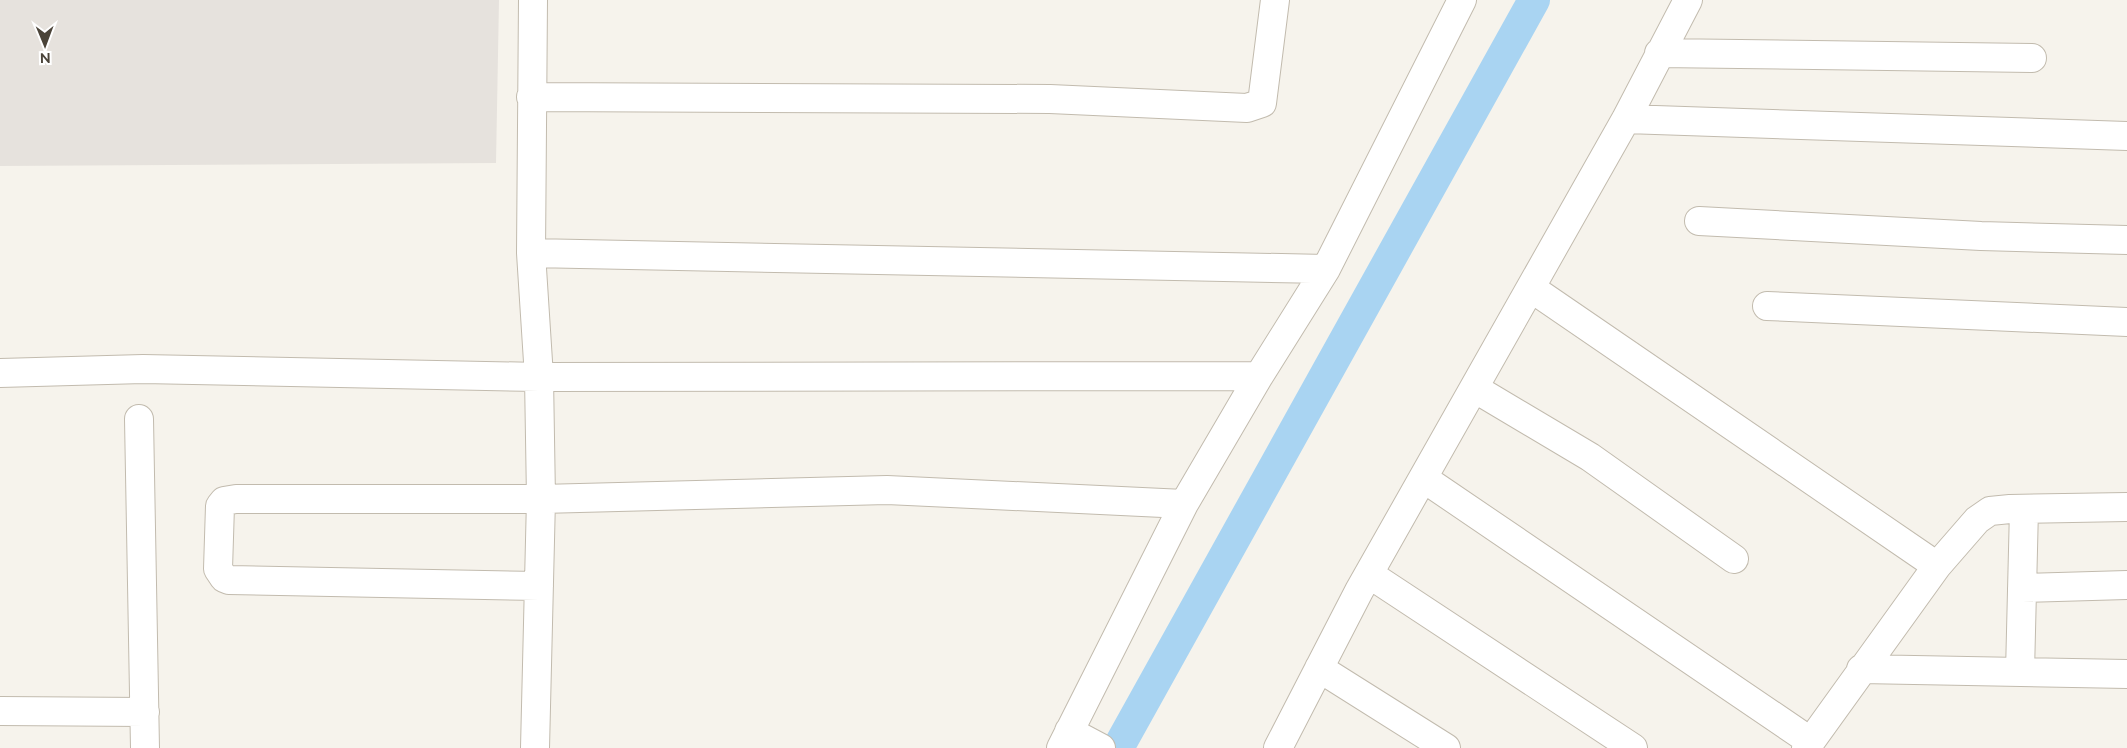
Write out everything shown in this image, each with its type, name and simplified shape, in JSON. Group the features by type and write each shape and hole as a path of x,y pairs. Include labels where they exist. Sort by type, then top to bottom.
{"street":[{"path":"533,0 531,253 539,376 541,499 535,748"},
{"path":"531,97 1050,99 1247,108 1262,103 1275,0"},
{"path":"1101,748 1065,739 1184,504 1259,376 1326,269 1462,0"},
{"path":"1278,748 1369,574 1626,119 1688,0"},
{"path":"1660,54 2032,58"},
{"path":"1626,119 2127,136"},
{"path":"1699,221 1980,236 2127,240"},
{"path":"531,253 1326,269"},
{"path":"1531,288 1937,566"},
{"path":"1767,306 2127,322"},
{"path":"0,373 143,369 539,376 1259,376"},
{"path":"1474,388 1590,457 1734,559"},
{"path":"139,419 146,748"},
{"path":"1423,478 1808,745 1937,566 1976,520 1990,511 2127,507"},
{"path":"539,586 229,580 224,578 218,569 218,512 224,501 236,499 541,499 887,490 1184,504"},
{"path":"2020,672 2024,509"},
{"path":"1369,574 1633,748"},
{"path":"2022,588 2127,585"},
{"path":"1319,668 1446,748"},
{"path":"1861,669 2127,674"},
{"path":"0,710 145,712"}],"shaded area":[{"path":"0,0 499,0 496,163 0,166"}],"waterway":[{"path":"1118,748 1534,0"}]}
